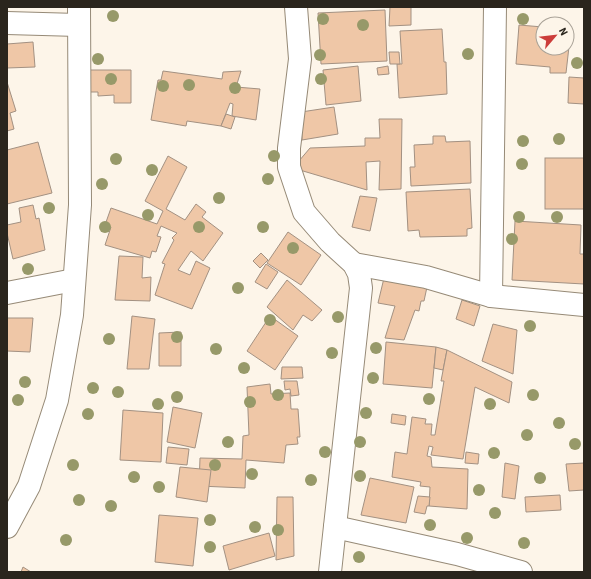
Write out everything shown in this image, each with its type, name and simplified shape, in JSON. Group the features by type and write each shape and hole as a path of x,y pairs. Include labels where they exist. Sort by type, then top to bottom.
{"street":[{"path":"296,7 300,59 289,148 290,167 304,212 330,242 354,264 359,274 361,288 330,572"},
{"path":"491,296 495,7"},
{"path":"7,23 79,16 80,205 72,315 57,400 29,486 7,527"},
{"path":"354,264 426,277 491,296 584,305"},
{"path":"7,293 74,280"},
{"path":"335,527 457,554 520,572"}],"building":[{"path":"390,7 411,7 411,25 389,26"},
{"path":"385,10 387,61 321,64 318,13"},
{"path":"519,25 535,26 535,56 568,56 566,73 550,73 550,67 516,64"},
{"path":"442,29 444,62 446,62 447,94 399,98 397,64 402,64 400,31"},
{"path":"33,42 35,67 7,68 7,44"},
{"path":"389,52 399,52 400,64 390,64"},
{"path":"358,66 361,101 326,105 323,70"},
{"path":"388,66 389,74 378,75 377,68"},
{"path":"84,70 131,70 131,103 114,103 114,95 98,96 98,92 84,92"},
{"path":"163,71 222,79 223,72 241,71 236,87 260,89 256,120 232,116 233,104 230,103 221,126 187,121 186,126 151,120 158,80 161,80"},
{"path":"569,77 584,78 584,104 568,103"},
{"path":"7,82 16,111 10,113 14,129 7,131"},
{"path":"334,107 338,134 302,140 301,112"},
{"path":"226,114 235,117 231,129 221,126"},
{"path":"379,119 402,119 401,189 379,190 380,161 366,162 367,190 293,168 310,148 365,146 365,138 380,138"},
{"path":"433,136 445,136 446,142 470,141 471,183 411,186 410,167 415,167 414,145 433,144"},
{"path":"38,142 52,193 7,204 7,150"},
{"path":"168,156 187,167 166,209 185,220 196,204 206,212 202,217 223,233 203,261 191,251 178,270 190,275 196,261 210,268 192,309 155,295 165,264 162,263 174,240 172,238 177,233 161,226 157,236 161,237 156,252 152,251 150,258 105,245 111,227 105,225 111,208 157,224 163,211 145,201"},
{"path":"545,158 584,158 584,209 545,209"},
{"path":"470,189 472,228 467,229 467,236 420,237 419,230 408,231 406,192"},
{"path":"360,196 377,198 370,231 352,227"},
{"path":"33,205 36,219 39,218 45,250 13,259 7,233 7,225 21,222 19,208"},
{"path":"515,221 581,225 580,254 584,254 584,284 512,280"},
{"path":"288,232 321,255 301,285 267,263"},
{"path":"261,253 268,260 260,268 253,261"},
{"path":"119,256 143,257 142,278 151,277 150,301 115,300"},
{"path":"266,264 278,272 267,289 255,282"},
{"path":"384,278 427,287 424,301 421,301 419,311 415,310 404,340 385,338 395,306 378,303"},
{"path":"287,280 322,310 312,321 303,315 293,330 267,307"},
{"path":"462,300 480,306 474,326 456,319"},
{"path":"132,316 155,319 149,369 127,369"},
{"path":"270,316 298,336 275,370 247,351"},
{"path":"7,318 33,318 30,352 7,351"},
{"path":"493,324 517,330 513,374 482,361"},
{"path":"181,332 181,366 159,366 159,333"},
{"path":"386,342 436,347 432,388 383,384"},
{"path":"436,347 447,350 443,370 434,368"},
{"path":"447,350 512,382 509,403 475,387 463,459 431,455 433,447 429,446 427,456 431,457 432,467 468,469 467,509 429,506 430,487 420,486 421,482 392,477 395,452 407,454 412,417 426,419 425,424 432,424 431,435 435,435 444,381 441,381"},
{"path":"282,367 302,367 303,378 281,379"},
{"path":"284,381 297,381 299,395 291,396 290,389 285,390"},
{"path":"270,384 271,394 290,393 291,409 298,409 300,437 297,437 298,444 286,445 284,463 246,460 245,488 199,486 200,458 242,459 243,436 249,435 247,387"},
{"path":"173,407 202,413 195,448 167,442"},
{"path":"123,410 163,413 161,462 120,460"},
{"path":"392,414 406,416 405,425 391,423"},
{"path":"168,447 189,449 187,465 166,463"},
{"path":"466,452 479,454 478,464 465,463"},
{"path":"505,463 519,466 515,499 502,497"},
{"path":"584,463 584,490 569,491 566,464"},
{"path":"180,467 211,470 207,502 176,497"},
{"path":"370,478 414,487 406,523 361,515"},
{"path":"560,495 561,510 526,512 525,497"},
{"path":"418,496 430,497 429,506 427,506 425,514 414,512"},
{"path":"277,497 293,497 294,556 276,560"},
{"path":"159,515 198,518 193,566 155,562"},
{"path":"269,533 275,556 229,570 223,546"},
{"path":"23,567 31,572 21,572"}]}
